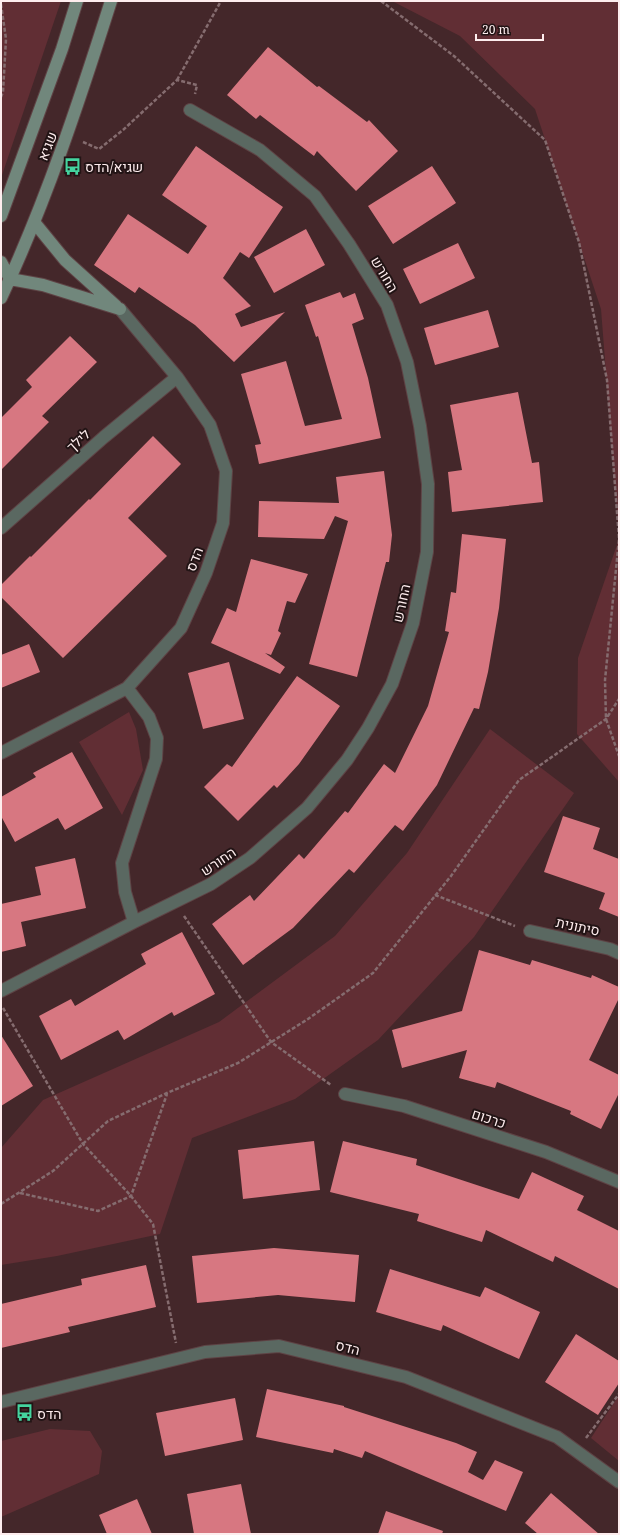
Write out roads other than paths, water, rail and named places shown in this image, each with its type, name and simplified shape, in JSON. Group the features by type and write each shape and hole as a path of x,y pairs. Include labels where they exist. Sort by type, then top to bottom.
{"street":[{"name":"שגיא","path":"1,216 57,63 77,1"},
{"name":"שגיא","path":"1,298 34,222 68,135 111,1"},
{"name":"החורש","path":"1,992 134,922 211,884 250,858 307,808 347,760 368,728 392,684 413,622 426,552 428,484 420,426 407,362 386,305 356,256 315,196 260,150 190,110"},
{"path":"34,222 65,260 120,310"},
{"path":"1,262 10,279 43,285 120,310"},
{"name":"הדס","path":"1,753 127,688 181,628 206,573 223,523 226,471 210,425 177,377 120,310"},
{"name":"לילך","path":"1,528 104,437 177,377"},
{"path":"127,688 149,717 157,738 156,759 122,863 125,892 134,922"},
{"name":"סיתונית","path":"530,931 610,949 619,953"},
{"name":"כרכום","path":"345,1094 404,1106 546,1152 619,1182"},
{"name":"הדס","path":"1,1402 205,1352 279,1346 406,1377 557,1437 619,1482"}],"place":[{"name":"שגיא/הדס","path":"72,166"},
{"name":"הדס","path":"24,1413"}]}
